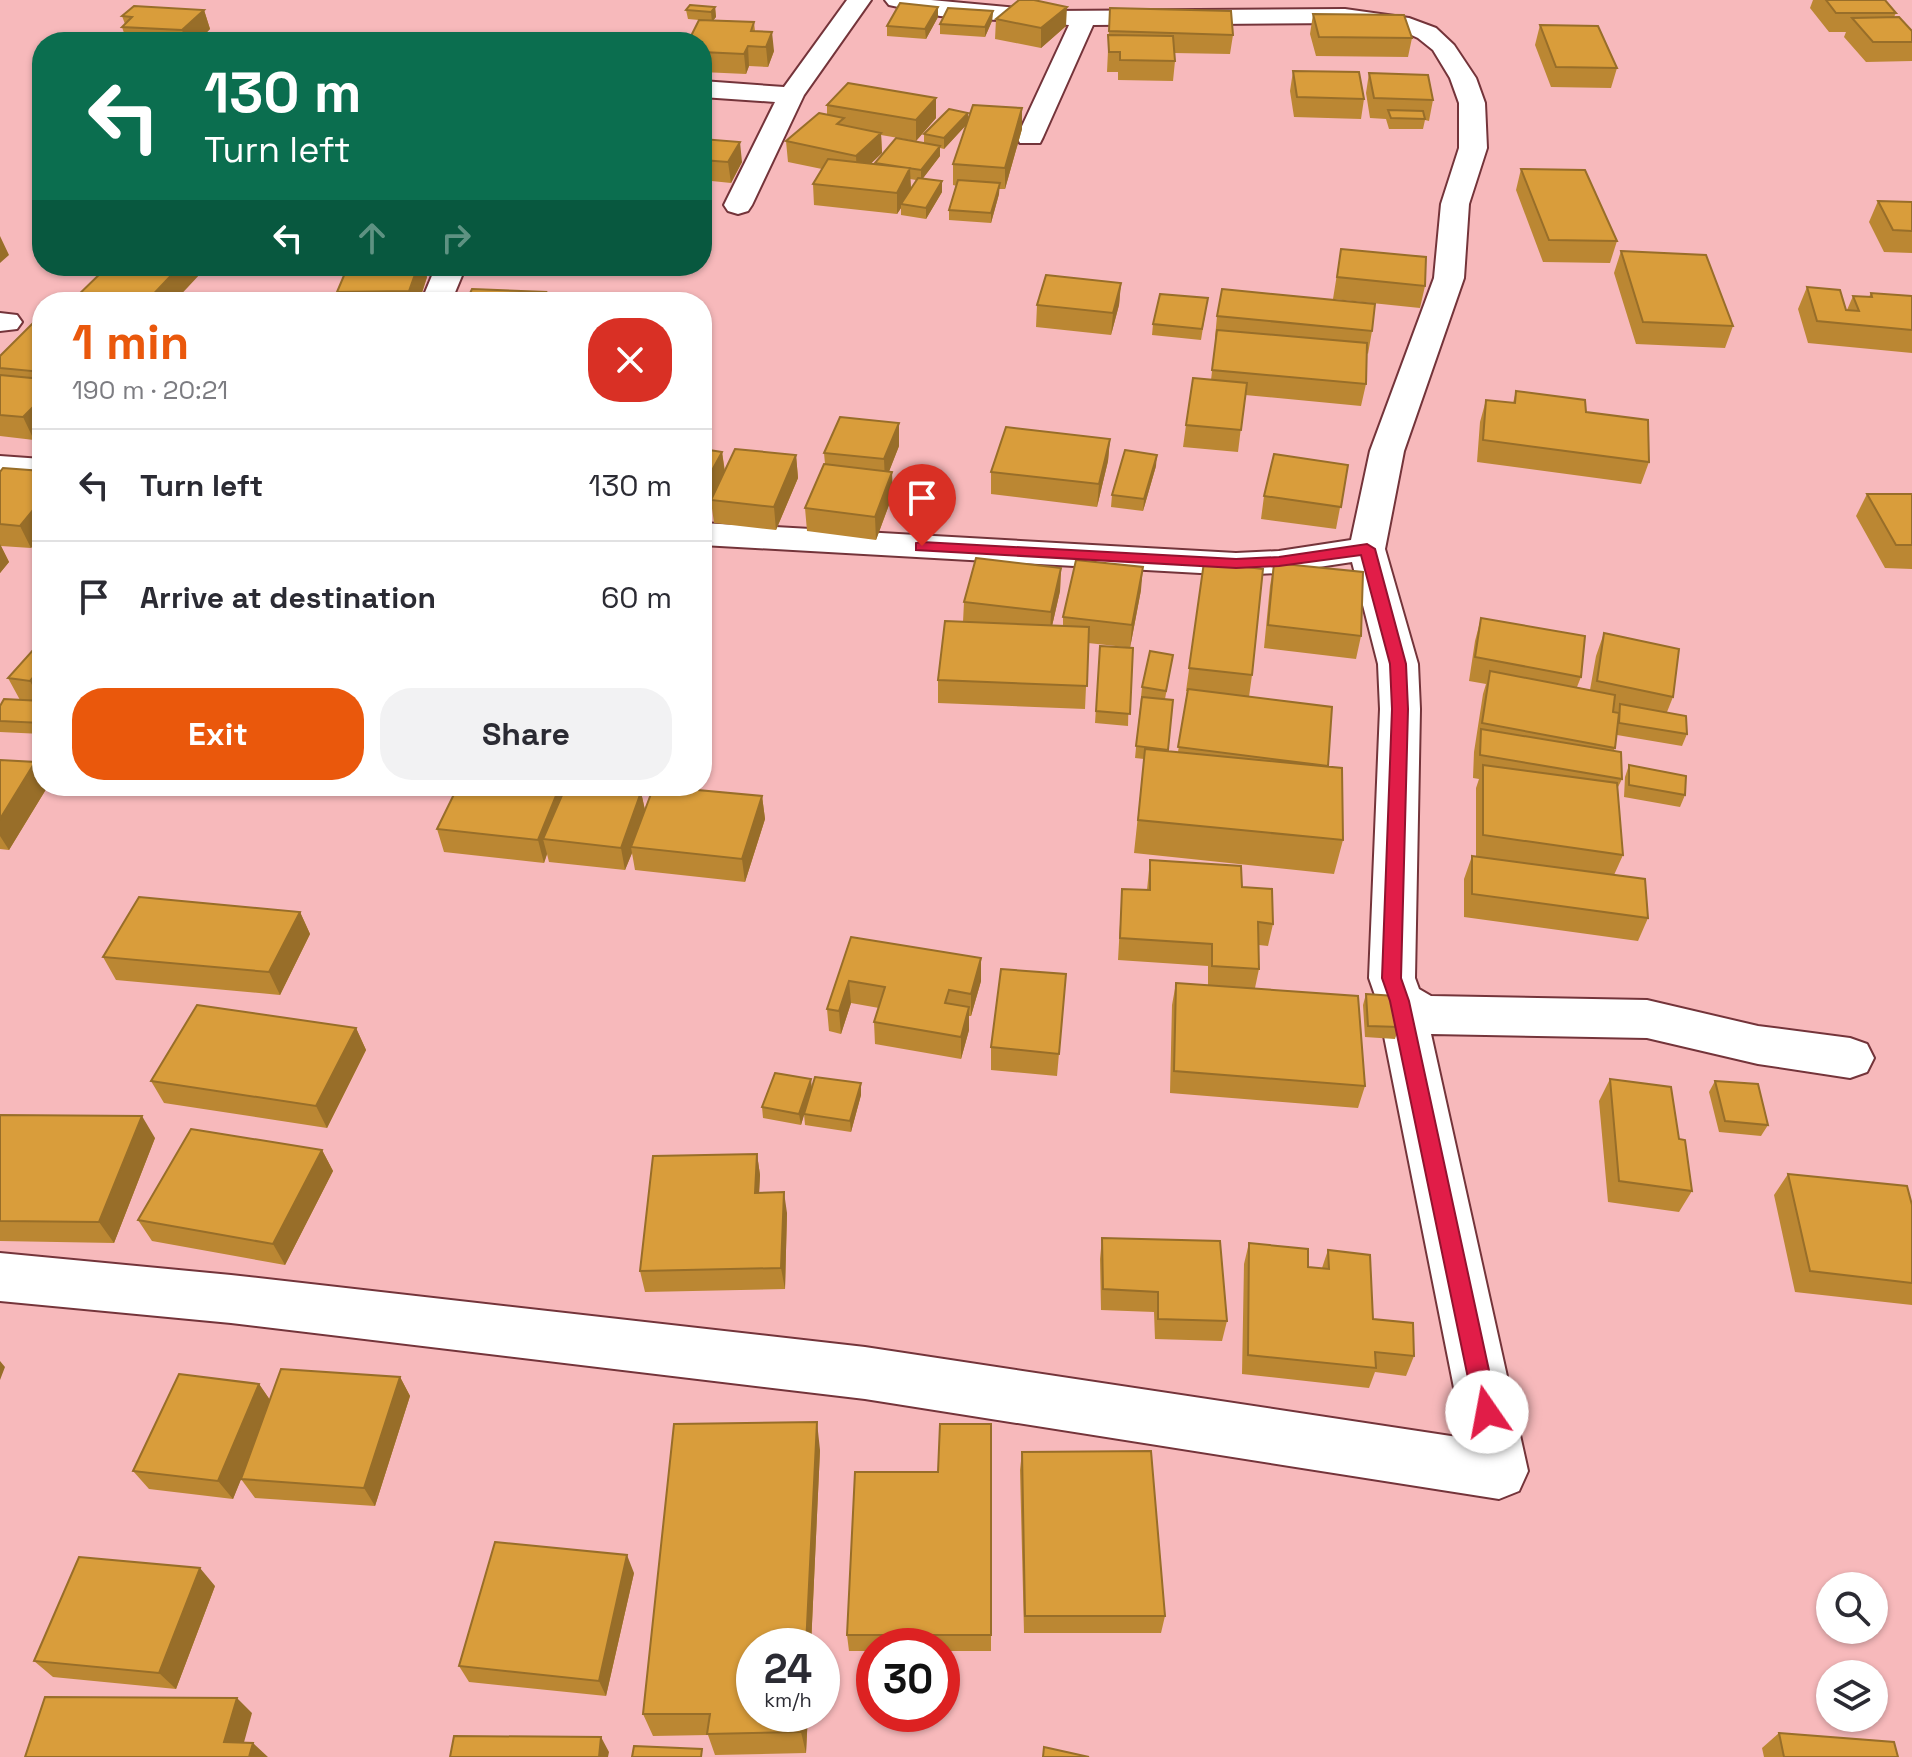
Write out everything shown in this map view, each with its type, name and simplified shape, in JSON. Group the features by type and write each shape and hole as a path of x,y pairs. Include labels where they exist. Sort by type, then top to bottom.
{"street":[{"path":"738,205 791,95 859,0"},
{"path":"0,1277 231,1299 865,1373 1499,1471 1400,1001 1392,978 1400,709 1398,664 1367,549 1387,451 1449,278 1455,204 1473,148 1472,103 1463,78 1442,45 1427,33 1409,25 1380,20 1330,16 1084,18 969,12 897,0"},
{"path":"1030,137 1058,75 1068,62 1084,18"},
{"path":"712,90 791,95"},
{"path":"0,466 32,468"},
{"path":"712,535 1236,564 1279,562 1367,549"},
{"path":"1400,1001 1424,1015 1647,1019 1758,1045 1850,1058"}],"building":[{"path":"1019,0 1067,7 1041,28 996,19"},
{"path":"1826,0 1885,0 1896,13 1836,13"},
{"path":"900,3 938,7 925,29 887,26"},
{"path":"690,5 715,7 711,12 686,10"},
{"path":"134,6 204,10 182,30 122,27 132,17 122,16"},
{"path":"948,8 993,11 985,27 940,24"},
{"path":"1110,8 1231,11 1233,35 1109,31"},
{"path":"1313,14 1404,15 1412,38 1319,37"},
{"path":"1899,17 1912,31 1912,42 1873,42 1852,18"},
{"path":"699,20 754,22 751,31 772,32 766,47 748,46 744,54 712,52 712,32 693,32"},
{"path":"1540,25 1598,26 1617,68 1556,67"},
{"path":"1108,35 1173,36 1175,61 1120,60 1120,52 1109,52"},
{"path":"1293,71 1359,72 1364,99 1297,97"},
{"path":"1369,73 1428,75 1433,100 1374,98"},
{"path":"848,83 936,98 916,120 827,105"},
{"path":"973,105 1022,108 1005,168 953,164"},
{"path":"949,109 968,113 944,138 924,134"},
{"path":"1388,110 1423,111 1425,119 1391,118"},
{"path":"819,113 844,118 837,124 881,133 856,156 786,141"},
{"path":"896,138 940,146 921,170 875,163"},
{"path":"712,140 740,142 728,162 712,161"},
{"path":"828,159 910,168 897,193 813,184"},
{"path":"1521,169 1585,170 1617,241 1549,240"},
{"path":"918,178 942,181 926,208 901,204"},
{"path":"958,180 1000,183 991,213 949,210"},
{"path":"1878,201 1912,202 1912,231 1893,230"},
{"path":"1341,249 1426,257 1425,286 1337,277"},
{"path":"1621,251 1706,255 1733,326 1643,322"},
{"path":"1046,275 1121,283 1113,313 1037,305"},
{"path":"98,276 171,276 155,292 81,292"},
{"path":"344,276 414,276 409,291 337,292"},
{"path":"1807,287 1840,290 1846,310 1859,311 1853,296 1872,297 1871,293 1912,296 1912,330 1817,321"},
{"path":"472,289 546,292 471,292"},
{"path":"1222,289 1375,304 1372,331 1217,316"},
{"path":"1160,294 1208,298 1202,329 1153,324"},
{"path":"32,324 32,371 0,368 0,356"},
{"path":"1217,330 1367,343 1366,384 1212,370"},
{"path":"0,375 32,378 32,408 23,417 0,415"},
{"path":"1193,378 1247,383 1241,430 1186,425"},
{"path":"1516,391 1585,400 1586,412 1648,420 1649,462 1483,440 1486,400 1515,403"},
{"path":"840,417 899,423 884,459 824,453"},
{"path":"1006,427 1110,439 1099,484 991,472"},
{"path":"735,449 796,455 774,507 712,498"},
{"path":"712,450 722,452 712,470"},
{"path":"1125,450 1157,455 1144,499 1112,495"},
{"path":"1274,454 1348,465 1341,507 1264,496"},
{"path":"824,464 892,472 875,517 805,508"},
{"path":"3,468 32,470 32,511 20,526 0,524 0,472"},
{"path":"1867,494 1912,494 1912,545 1896,545"},
{"path":"976,558 1061,568 1051,612 964,602"},
{"path":"1076,560 1143,567 1132,625 1063,617"},
{"path":"1204,562 1263,569 1252,675 1189,668"},
{"path":"1274,563 1363,572 1361,636 1268,625"},
{"path":"1481,618 1585,636 1581,677 1475,657"},
{"path":"945,621 1089,627 1087,686 938,680"},
{"path":"1604,633 1679,649 1673,697 1597,681"},
{"path":"1100,646 1133,648 1130,714 1096,711"},
{"path":"32,651 30,681 8,678"},
{"path":"1150,651 1173,655 1166,691 1142,687"},
{"path":"1490,671 1615,695 1613,712 1619,713 1615,748 1482,723"},
{"path":"1188,689 1332,707 1328,766 1178,747"},
{"path":"1142,697 1173,700 1168,750 1136,746"},
{"path":"4,699 32,700 32,723 0,721 0,706"},
{"path":"1620,704 1686,716 1687,734 1619,723"},
{"path":"1481,729 1621,752 1622,779 1480,755"},
{"path":"1145,749 1342,768 1343,840 1138,820"},
{"path":"0,760 32,762 32,767 0,819"},
{"path":"1483,765 1617,783 1623,855 1483,835"},
{"path":"1629,765 1686,776 1685,795 1629,785"},
{"path":"712,791 762,796 742,859 631,847 650,796 712,796"},
{"path":"453,796 556,796 538,840 437,829"},
{"path":"562,796 640,796 621,848 543,839"},
{"path":"1472,856 1645,879 1648,918 1472,894"},
{"path":"1150,860 1241,866 1242,887 1272,889 1273,924 1258,922 1259,969 1212,966 1212,944 1120,938 1122,889 1150,890"},
{"path":"139,897 300,912 269,972 103,957"},
{"path":"851,937 981,958 971,994 949,990 945,1003 969,1007 961,1037 874,1022 885,987 849,981 839,1011 827,1009"},
{"path":"1001,969 1066,974 1059,1054 991,1047"},
{"path":"1176,983 1358,996 1365,1086 1174,1071"},
{"path":"1366,994 1395,996 1399,1027 1368,1026"},
{"path":"197,1005 356,1028 316,1106 151,1081"},
{"path":"775,1073 811,1079 799,1114 762,1107"},
{"path":"815,1077 861,1083 850,1121 804,1114"},
{"path":"1610,1079 1671,1087 1679,1139 1685,1140 1692,1191 1619,1181"},
{"path":"1715,1081 1758,1084 1768,1125 1725,1121"},
{"path":"0,1115 142,1116 99,1222 0,1221"},
{"path":"191,1129 322,1150 273,1244 138,1220"},
{"path":"757,1154 755,1193 784,1192 781,1268 640,1271 653,1156"},
{"path":"1788,1174 1907,1186 1912,1205 1912,1283 1810,1271"},
{"path":"1102,1238 1220,1241 1227,1321 1158,1319 1158,1292 1103,1289"},
{"path":"1249,1243 1308,1249 1308,1267 1329,1269 1328,1250 1370,1255 1373,1319 1413,1323 1414,1356 1375,1352 1376,1368 1248,1355"},
{"path":"281,1369 400,1377 364,1488 241,1479"},
{"path":"179,1374 259,1384 218,1481 133,1471"},
{"path":"817,1422 807,1628 736,1628 736,1732 801,1732 707,1734 710,1714 643,1714 674,1424"},
{"path":"940,1424 991,1424 991,1635 960,1635 960,1628 856,1628 856,1635 847,1635 855,1472 938,1472"},
{"path":"1151,1451 1165,1616 1025,1616 1022,1452"},
{"path":"495,1542 627,1555 599,1681 459,1666"},
{"path":"79,1557 200,1568 159,1673 34,1661"},
{"path":"45,1697 237,1698 224,1742 253,1743 249,1757 25,1757"},
{"path":"1779,1733 1894,1742 1898,1757 1784,1757"},
{"path":"454,1736 601,1737 599,1757 450,1757"},
{"path":"634,1746 702,1749 701,1757 632,1757"},
{"path":"1044,1747 1089,1757 1043,1757"}],"route":[{"path":"922,546 1236,564 1279,562 1367,549 1398,664 1400,709 1392,978 1400,1001 1487,1412"}]}
